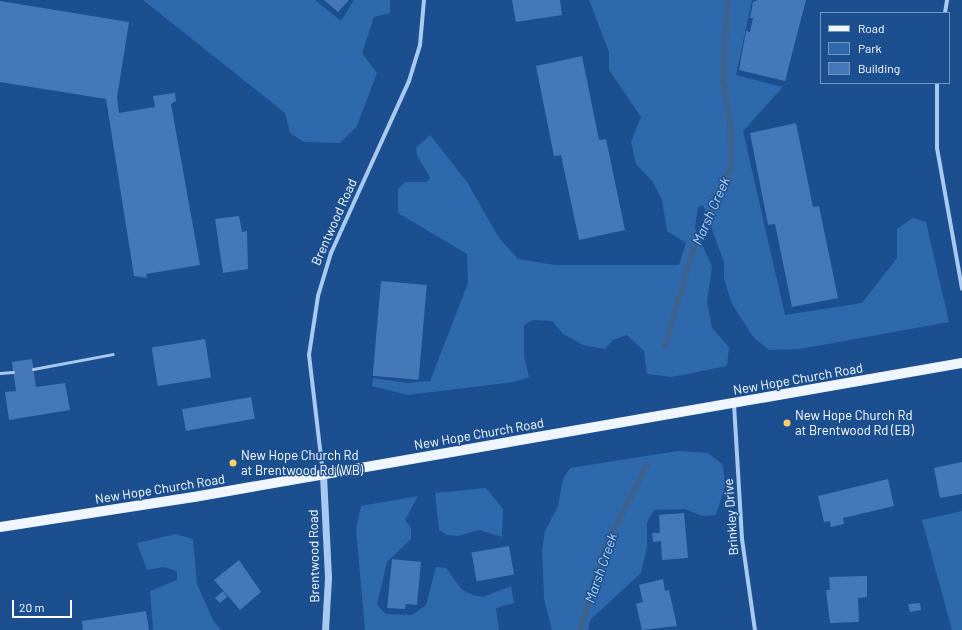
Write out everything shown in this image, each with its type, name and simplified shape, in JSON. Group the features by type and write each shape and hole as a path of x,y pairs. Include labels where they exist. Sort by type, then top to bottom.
{"main road":[{"name":"New Hope Church Road","path":"0,527 323,475 962,363"}],"street":[{"name":"Brentwood Road","path":"325,630 328,578 323,475 309,355 318,296 331,253 409,81 420,45 424,0"},
{"path":"945,12 947,0"},
{"path":"937,84 937,148 962,289"},
{"name":"Brinkley Drive","path":"734,403 742,540 755,630"}],"lane":[{"path":"33,369 113,354"},
{"path":"0,374 13,372"}],"green space":[{"path":"143,0 315,0 341,21 354,0 390,0 390,13 374,17 362,53 377,73 357,126 340,143 304,142 290,133 285,113"},
{"path":"589,0 752,0 736,75 783,87 743,131 785,315 862,303 897,258 897,229 913,218 926,222 949,322 800,349 769,350 754,338 732,304 724,279 724,262 703,205 698,207 695,228 712,267 707,302 712,328 729,347 727,366 672,377 647,374 644,351 627,335 613,340 605,349 583,345 563,334 552,321 533,320 524,325 524,356 529,377 514,382 407,395 372,386 373,378 407,383 430,381 468,283 467,254 398,213 398,189 405,182 427,182 430,177 417,156 416,148 430,135 467,182 499,238 518,259 555,265 679,265 686,243 667,231 662,200 653,182 636,164 631,142 641,117 609,70 609,52"},
{"path":"678,451 708,453 723,465 725,486 716,515 702,516 685,509 654,510 647,522 647,547 641,573 590,620 588,630 552,630 544,599 542,550 545,531 558,506 563,479 570,468"},
{"path":"486,488 503,509 502,537 479,530 458,536 447,535 439,530 435,493"},
{"path":"418,496 405,520 411,528 411,539 387,562 377,605 386,614 412,615 426,605 436,567 446,568 462,590 473,595 483,597 511,586 514,603 496,608 499,630 365,630 356,528 361,506"},
{"path":"962,511 962,630 952,630 922,520"},
{"path":"176,534 193,539 197,584 213,620 221,630 153,630 150,591 177,580 177,571 163,567 147,570 137,543"}],"building":[{"path":"324,0 349,0 338,12"},
{"path":"512,0 560,0 562,15 516,22"},
{"path":"758,0 806,0 785,81 739,70 746,31 750,32 753,18 750,18 753,2"},
{"path":"0,1 129,22 117,98 119,113 155,107 153,96 175,93 176,101 171,104 200,265 146,274 147,278 134,276 106,99 0,82"},
{"path":"582,56 599,140 606,139 625,230 579,240 561,155 554,156 536,66"},
{"path":"796,123 813,207 819,206 838,298 792,307 775,224 768,225 750,133"},
{"path":"239,216 242,232 247,231 248,269 223,273 215,219"},
{"path":"381,281 427,285 419,380 373,376"},
{"path":"205,339 211,378 158,386 152,347"},
{"path":"32,359 36,387 65,383 70,410 9,420 5,392 16,391 12,362"},
{"path":"251,397 255,419 186,431 182,409"},
{"path":"962,462 962,494 940,498 934,468"},
{"path":"888,479 894,506 843,518 844,524 831,527 830,521 824,522 818,496"},
{"path":"684,513 688,558 662,560 661,541 653,542 652,533 660,533 659,515"},
{"path":"509,546 514,575 477,581 472,553"},
{"path":"392,559 421,562 417,605 406,604 405,609 387,608"},
{"path":"239,560 261,592 240,610 214,580"},
{"path":"867,576 867,597 858,598 859,622 830,623 826,590 830,590 829,577"},
{"path":"663,579 665,591 669,590 677,626 642,630 636,604 643,602 639,585"},
{"path":"223,591 227,597 220,603 215,598"},
{"path":"920,603 921,610 910,612 908,604"},
{"path":"146,611 149,630 83,630 82,621"}],"waterway":[{"name":"Marsh Creek","path":"665,346 692,253 731,167 730,120 723,80 728,0"},
{"name":"Marsh Creek","path":"580,630 605,548 647,465"}],"place":[{"name":"New Hope Church Rd at Brentwood Rd (EB)","path":"787,423"},
{"name":"New Hope Church Rd at Brentwood Rd (WB)","path":"233,463"}]}
